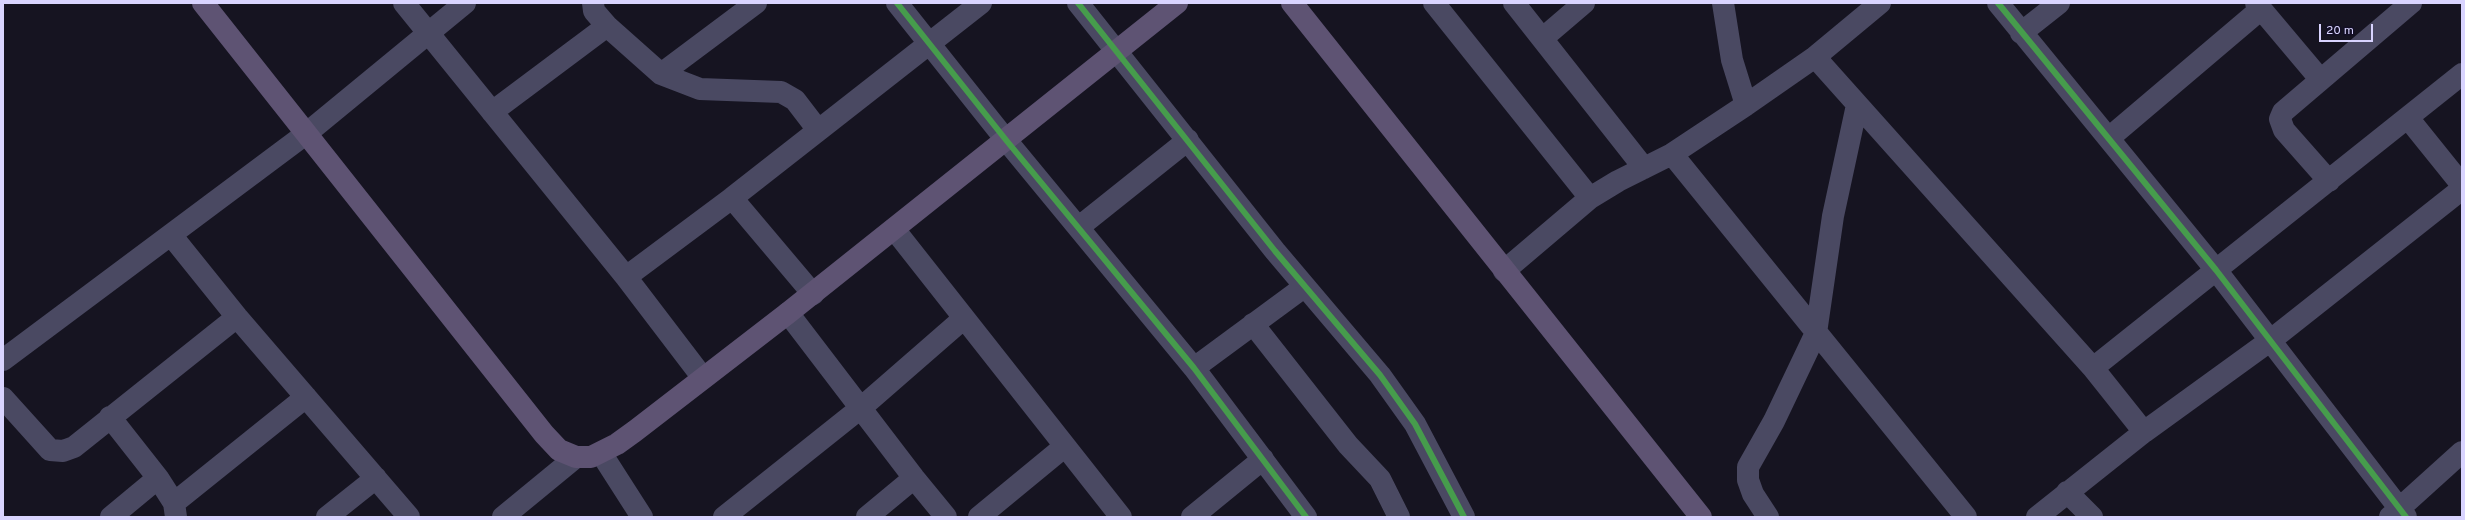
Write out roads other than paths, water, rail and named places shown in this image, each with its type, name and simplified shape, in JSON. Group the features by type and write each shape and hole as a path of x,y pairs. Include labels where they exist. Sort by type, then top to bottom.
{"main road":[{"path":"203,3 544,434 559,450 576,458 591,457 601,453 629,436 788,313 1177,3"},
{"path":"1292,3 1701,517"}],"street":[{"path":"404,3 626,278 703,378"},
{"path":"3,360 307,133 465,3"},
{"path":"592,3 594,11 607,26 661,74 700,89 781,92 795,100 818,130"},
{"path":"661,74 756,3"},
{"path":"897,3 1006,140 1194,368 1306,517"},
{"path":"626,278 732,198 981,3"},
{"path":"1078,3 1116,53 1188,140 1304,288 1380,375 1414,424 1464,517"},
{"path":"1434,3 1590,198"},
{"path":"1514,3 1644,168"},
{"path":"1543,38 1584,3"},
{"path":"1722,3 1732,60 1746,105"},
{"path":"1504,271 1590,198 1672,154 1746,105 1815,57 1880,3"},
{"path":"1998,3 2216,270 2271,340 2398,514 2462,452"},
{"path":"2021,33 2059,3"},
{"path":"2329,181 2284,130 2280,119 2283,112 2411,3"},
{"path":"2109,138 2259,6 2320,79"},
{"path":"492,112 607,26"},
{"path":"1815,57 2093,368 2144,432"},
{"path":"2093,368 2462,74"},
{"path":"1768,517 1753,494 1748,480 1748,467 1774,421 1816,333 1833,216 1857,105"},
{"path":"2408,118 2462,185"},
{"path":"1079,227 1188,140"},
{"path":"1672,154 1966,517"},
{"path":"2037,517 2144,432 2271,340 2462,188"},
{"path":"732,198 812,294"},
{"path":"894,229 963,319 1121,517"},
{"path":"170,235 237,317 409,517"},
{"path":"1194,368 1304,288"},
{"path":"788,313 862,407 914,478 946,517"},
{"path":"3,398 50,450 63,451 74,447 237,317"},
{"path":"724,517 862,407 963,319"},
{"path":"1253,324 1348,445 1365,461 1380,479 1399,517"},
{"path":"110,417 158,478 175,510 306,397"},
{"path":"979,517 1064,447"},
{"path":"601,453 642,517"},
{"path":"503,517 576,458"},
{"path":"1192,517 1263,459"},
{"path":"111,517 158,478"},
{"path":"327,517 376,478"},
{"path":"867,517 914,478"},
{"path":"2067,492 2092,517"}]}
